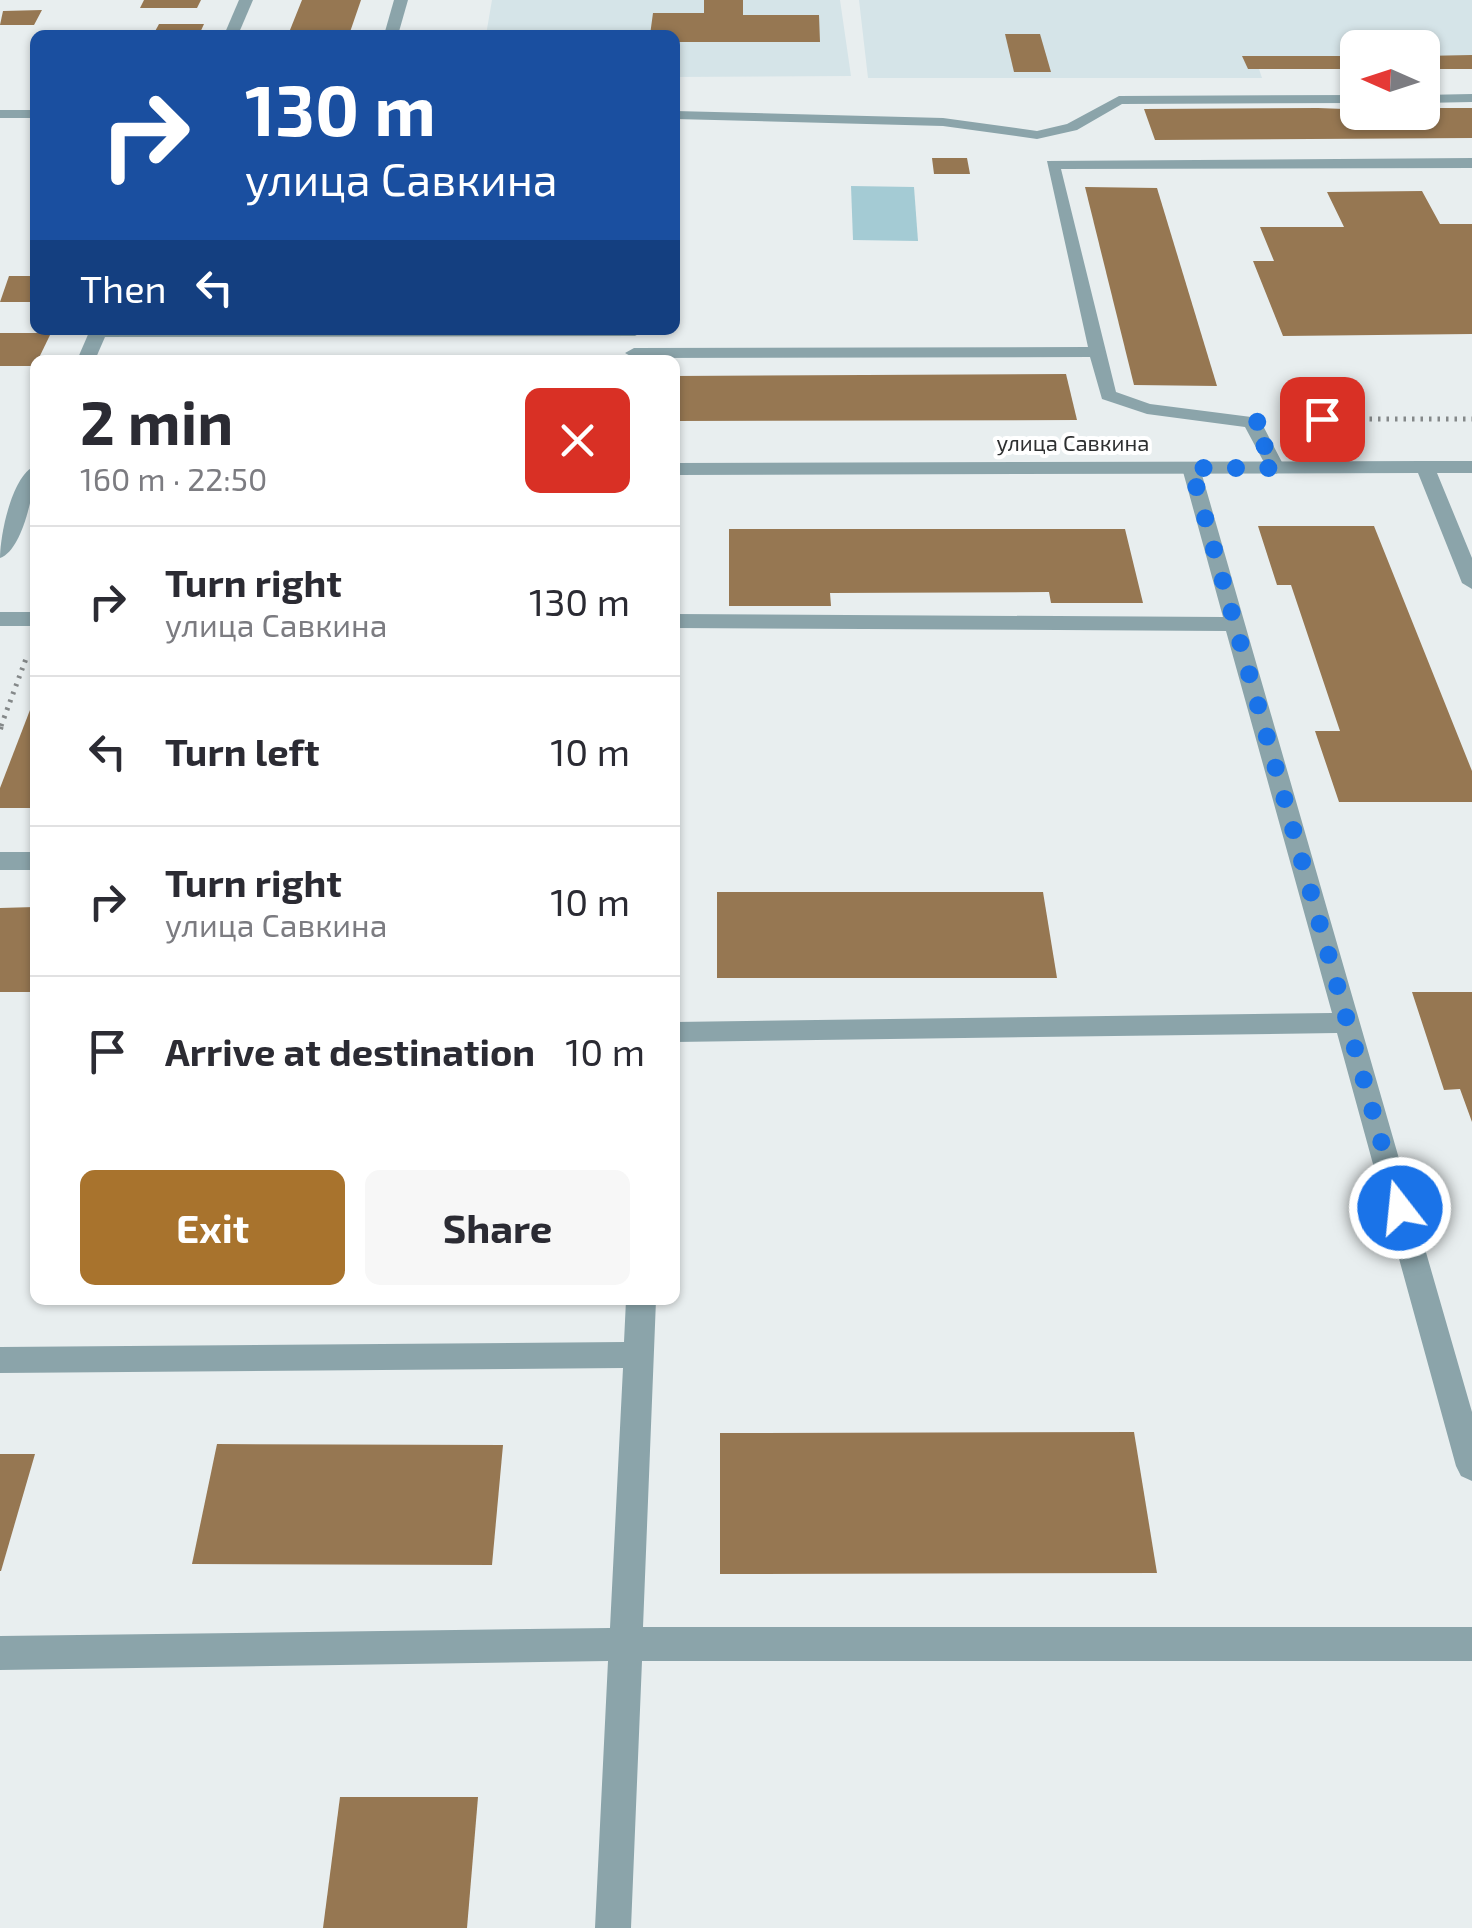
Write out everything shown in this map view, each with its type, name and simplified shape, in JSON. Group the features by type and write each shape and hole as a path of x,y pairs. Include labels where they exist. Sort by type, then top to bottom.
{"street":[{"path":"233,30 246,0"},
{"path":"392,30 401,0"},
{"path":"1440,99 1472,98"},
{"path":"680,115 943,122 1037,135 1072,127 1119,100 1340,99"},
{"path":"0,114 30,114"},
{"path":"1276,468 1252,422 1147,409 1108,394 1052,164 1472,162"},
{"path":"680,357 1095,352"},
{"path":"1424,467 1472,583"},
{"name":"улица Савкина","path":"680,469 1472,467"},
{"path":"1191,468 1472,1466"},
{"path":"0,552 30,483"},
{"path":"0,496 24,496"},
{"path":"0,619 30,619"},
{"path":"680,620 1235,624"},
{"path":"0,861 30,861"},
{"path":"680,1032 1348,1023"},
{"path":"613,1928 641,1305"},
{"path":"0,1360 639,1355"},
{"path":"0,1653 624,1644 1472,1644"}],"path":[{"path":"1252,422 1472,420"},
{"path":"0,729 28,655"}],"shaded area":[{"path":"492,0 840,0 851,76 680,77 680,30 487,30"},
{"path":"859,0 1472,0 1472,69 1440,69 1440,30 1340,30 1340,69 1259,69 1262,78 868,78"},
{"path":"851,186 914,187 918,241 853,240"}],"building":[{"path":"144,0 201,0 197,8 140,8"},
{"path":"302,0 361,0 351,30 290,30"},
{"path":"704,0 743,0 743,15 819,15 820,42 680,42 680,30 651,30 653,13 704,13"},
{"path":"42,10 34,25 0,25 3,11"},
{"path":"159,24 204,24 201,30 156,30"},
{"path":"1005,34 1040,34 1051,72 1014,72"},
{"path":"1472,55 1472,69 1440,69 1440,56"},
{"path":"1242,56 1340,56 1340,69 1248,69"},
{"path":"1440,108 1472,108 1472,138 1155,140 1144,109 1340,109 1340,130 1440,130"},
{"path":"932,158 967,158 970,174 934,174"},
{"path":"1085,187 1157,188 1217,386 1134,385"},
{"path":"1422,191 1440,224 1472,224 1472,334 1283,336 1253,261 1274,261 1260,227 1344,227 1327,192"},
{"path":"9,276 30,276 30,302 0,302"},
{"path":"0,333 50,335 40,355 30,355 30,366 0,366"},
{"path":"1066,374 1077,420 680,421 680,376"},
{"path":"1258,526 1374,526 1472,771 1472,802 1339,802 1315,731 1340,731 1291,585 1277,585"},
{"path":"729,529 1125,529 1143,603 1051,603 1049,592 830,593 831,606 729,606"},
{"path":"30,710 30,808 0,808 0,788"},
{"path":"717,892 1043,892 1057,978 717,978"},
{"path":"30,907 30,992 0,992 0,908"},
{"path":"1412,992 1472,992 1472,1122 1460,1089 1444,1090"},
{"path":"1134,1432 1157,1573 720,1574 720,1433"},
{"path":"217,1444 503,1445 492,1565 192,1564"},
{"path":"0,1454 35,1454 1,1571 0,1571"},
{"path":"340,1797 478,1797 467,1928 323,1928"}],"route":[{"path":"1322,419 1252,422 1276,468 1191,468 1400,1208"}]}
